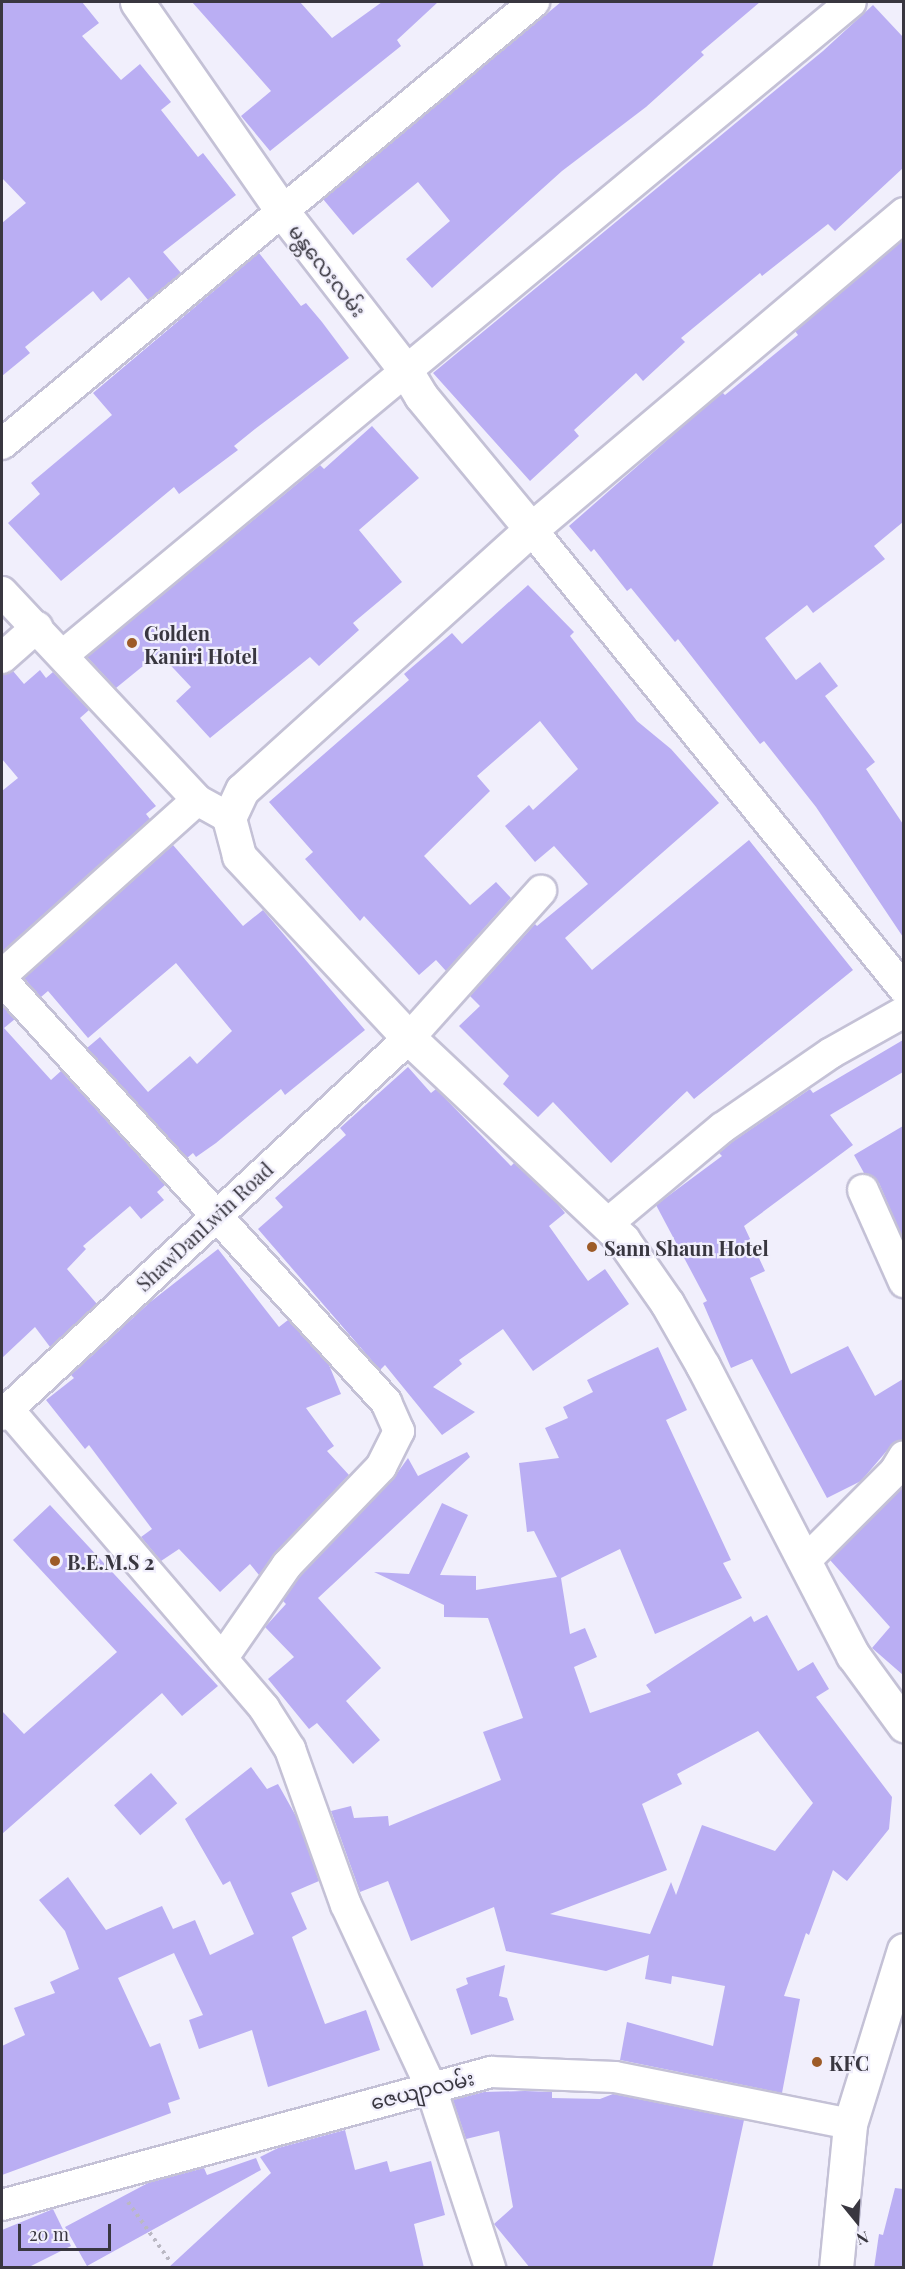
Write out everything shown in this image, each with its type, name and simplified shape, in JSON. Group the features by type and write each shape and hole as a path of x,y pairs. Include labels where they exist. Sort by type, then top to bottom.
{"main road":[{"name":"မန္တလေးလမ်း","path":"137,2 282,211 406,371 421,396 531,529"},
{"path":"903,214 531,529 242,790 229,818 239,856 409,1038 607,1224 667,1303 853,1655 903,1725"},
{"path":"836,2268 850,2124 903,1950"}],"street":[{"path":"2,444 534,2"},
{"path":"63,655 851,2"},
{"path":"531,529 903,989"},
{"path":"2,592 197,800 229,818"},
{"path":"2,658 37,627"},
{"path":"2,975 197,800"},
{"name":"ShawDanLwin Road","path":"5,1412 214,1216 409,1038 541,891"},
{"path":"2,980 214,1216 386,1402 399,1431 381,1467 287,1565 222,1659"},
{"path":"607,1224 722,1128 831,1053 903,1012"},
{"path":"863,1190 903,1282"},
{"path":"5,1412 264,1708 290,1749 346,1905 430,2085 490,2268"},
{"path":"804,1562 895,1471 903,1456"},
{"name":"ဇေယျာလမ်း","path":"2,2205 430,2085 490,2072 615,2077 850,2124"}],"path":[{"path":"108,2174 170,2260"}],"building":[{"path":"2,2 82,2 99,23 82,36 121,80 140,64 171,102 161,110 198,157 203,153 236,195 163,252 181,273 148,300 129,277 101,301 93,291 25,347 30,353 2,376 2,223 26,203 2,178"},
{"path":"192,2 300,2 332,38 382,2 438,2 397,40 401,46 270,151 241,116 271,91"},
{"path":"561,2 760,2 701,52 704,55 646,107 562,171 432,288 406,259 450,221 418,182 353,235 323,199"},
{"path":"873,5 903,37 903,168 835,231 828,224 762,276 760,273 681,338 685,342 643,381 636,373 574,430 579,436 530,481 433,373 823,51"},
{"path":"903,239 903,522 874,546 885,559 813,613 807,605 765,638 796,680 820,662 838,686 825,696 875,762 866,769 903,824 903,937 816,807 764,741 760,744 678,639 675,642 631,588 627,591 594,549 591,552 569,526 722,392 725,395 798,335 795,331"},
{"path":"259,253 301,306 306,303 349,358 255,429 234,446 238,450 179,494 174,487 61,581 8,523 40,494 31,483 112,415 93,393"},
{"path":"372,426 419,478 359,530 402,582 353,623 359,630 319,666 310,657 210,738 176,701 191,687 159,653 116,688 87,657 320,465 324,469"},
{"path":"528,585 574,632 570,636 637,721 671,749 719,803 565,938 592,970 749,840 853,970 694,1099 687,1091 611,1163 553,1102 538,1117 503,1084 509,1076 459,1026 480,1006 470,996 535,924 537,926 588,884 554,846 535,862 505,826 529,805 533,810 578,769 540,721 477,776 490,791 424,856 470,905 496,882 511,898 446,971 436,960 419,975 364,916 360,921 305,859 313,852 269,802 409,680 404,674 452,633 462,644"},
{"path":"40,670 46,678 53,672 89,710 80,718 156,806 146,814 150,819 2,952 2,791 18,778 2,759 2,675 13,671 24,684"},
{"path":"173,845 243,926 263,910 365,1030 285,1095 281,1089 216,1143 196,1157 193,1153 187,1158 87,1048 100,1037 148,1092 190,1056 197,1064 232,1031 176,963 88,1038 48,991 41,997 24,978"},
{"path":"2,1005 15,1019 4,1028 51,1080 61,1071 165,1185 157,1192 164,1200 141,1219 130,1206 83,1246 86,1249 67,1269 97,1304 50,1347 35,1327 2,1358"},
{"path":"903,1040 903,1072 830,1115 853,1145 744,1226 765,1271 750,1278 791,1374 848,1346 875,1396 903,1379 903,1439 890,1447 861,1481 827,1498 752,1359 731,1368 703,1303 707,1301 656,1205 722,1156 719,1153 732,1142 810,1089 813,1093"},
{"path":"408,1067 431,1093 436,1089 511,1166 514,1163 557,1203 565,1213 549,1226 588,1281 605,1269 629,1304 533,1371 503,1329 459,1360 462,1364 433,1387 475,1412 442,1435 385,1365 380,1370 258,1229 283,1207 275,1198 346,1135 340,1128"},
{"path":"903,1126 903,1239 879,1183 864,1173 854,1155"},
{"path":"218,1249 279,1327 288,1320 329,1365 341,1394 306,1408 334,1446 327,1451 349,1475 275,1553 259,1575 250,1564 220,1592 179,1549 161,1561 141,1537 152,1529 89,1445 85,1449 46,1400 74,1378 71,1375 149,1303"},
{"path":"658,1347 687,1410 666,1420 731,1560 723,1563 742,1598 655,1634 620,1549 561,1578 570,1634 585,1628 597,1657 574,1667 590,1713 651,1692 646,1685 751,1616 754,1622 767,1615 798,1671 813,1662 829,1689 816,1697 892,1797 889,1829 847,1881 833,1870 809,1935 806,1933 784,1996 800,1999 782,2093 620,2060 627,2022 713,2046 725,1986 672,1976 671,1984 645,1979 649,1955 606,1971 506,1951 494,1907 411,1941 388,1881 360,1892 331,1811 351,1806 354,1818 388,1816 389,1826 501,1780 483,1732 523,1718 488,1618 444,1617 444,1605 374,1572 409,1574 442,1503 468,1515 440,1575 476,1576 476,1590 557,1577 534,1531 527,1532 519,1463 559,1458 545,1428 568,1418 563,1407 593,1392 587,1380","holes":["758,1731 813,1803 775,1851 702,1825 676,1895 671,1882 650,1934 550,1914 667,1870 642,1804 682,1784 677,1774"]},
{"path":"467,1452 470,1457 318,1598 381,1668 346,1701 380,1740 353,1764 317,1723 309,1729 268,1679 294,1657 265,1627 286,1604 283,1601 300,1576 393,1479 408,1458 418,1476"},
{"path":"903,1487 903,1675 872,1648 890,1627 830,1560"},
{"path":"50,1505 218,1686 182,1716 162,1693 2,1834 2,1711 24,1734 117,1652 13,1540"},
{"path":"251,1767 267,1789 278,1784 297,1818 319,1881 291,1893 307,1929 292,1937 325,2024 366,2010 380,2050 268,2087 252,2030 199,2049 189,2020 203,2015 174,1953 118,1978 150,2047 160,2043 180,2099 168,2103 171,2113 2,2175 2,2046 25,2035 14,2008 55,1993 50,1982 79,1969 65,1931 39,1900 68,1877 106,1930 162,1906 173,1929 195,1920 210,1955 254,1934 230,1881 223,1885 185,1819"},
{"path":"151,1773 177,1803 140,1835 114,1805"},
{"path":"505,1965 499,1996 507,1998 514,2020 471,2035 456,1989 468,1984 466,1978"},
{"path":"484,2092 552,2092 552,2098 600,2099 613,2094 744,2120 712,2268 530,2268 494,2224 513,2207 499,2131 466,2139 453,2100"},
{"path":"345,2130 355,2170 387,2161 390,2172 431,2161 445,2215 414,2224 424,2268 168,2268 271,2173 260,2157 278,2148"},
{"path":"256,2158 261,2170 87,2266 65,2227 148,2183 204,2168 207,2175"},
{"path":"895,2188 903,2189 903,2268 874,2268 879,2234 883,2235"},
{"path":"53,2209 71,2246 27,2268 2,2268 2,2230"}],"place":[{"name":"Golden Kaniri Hotel","path":"132,643"},
{"name":"Sann Shaun Hotel","path":"592,1247"},
{"name":"B.E.M.S 2","path":"55,1561"},
{"name":"KFC","path":"817,2062"}]}
